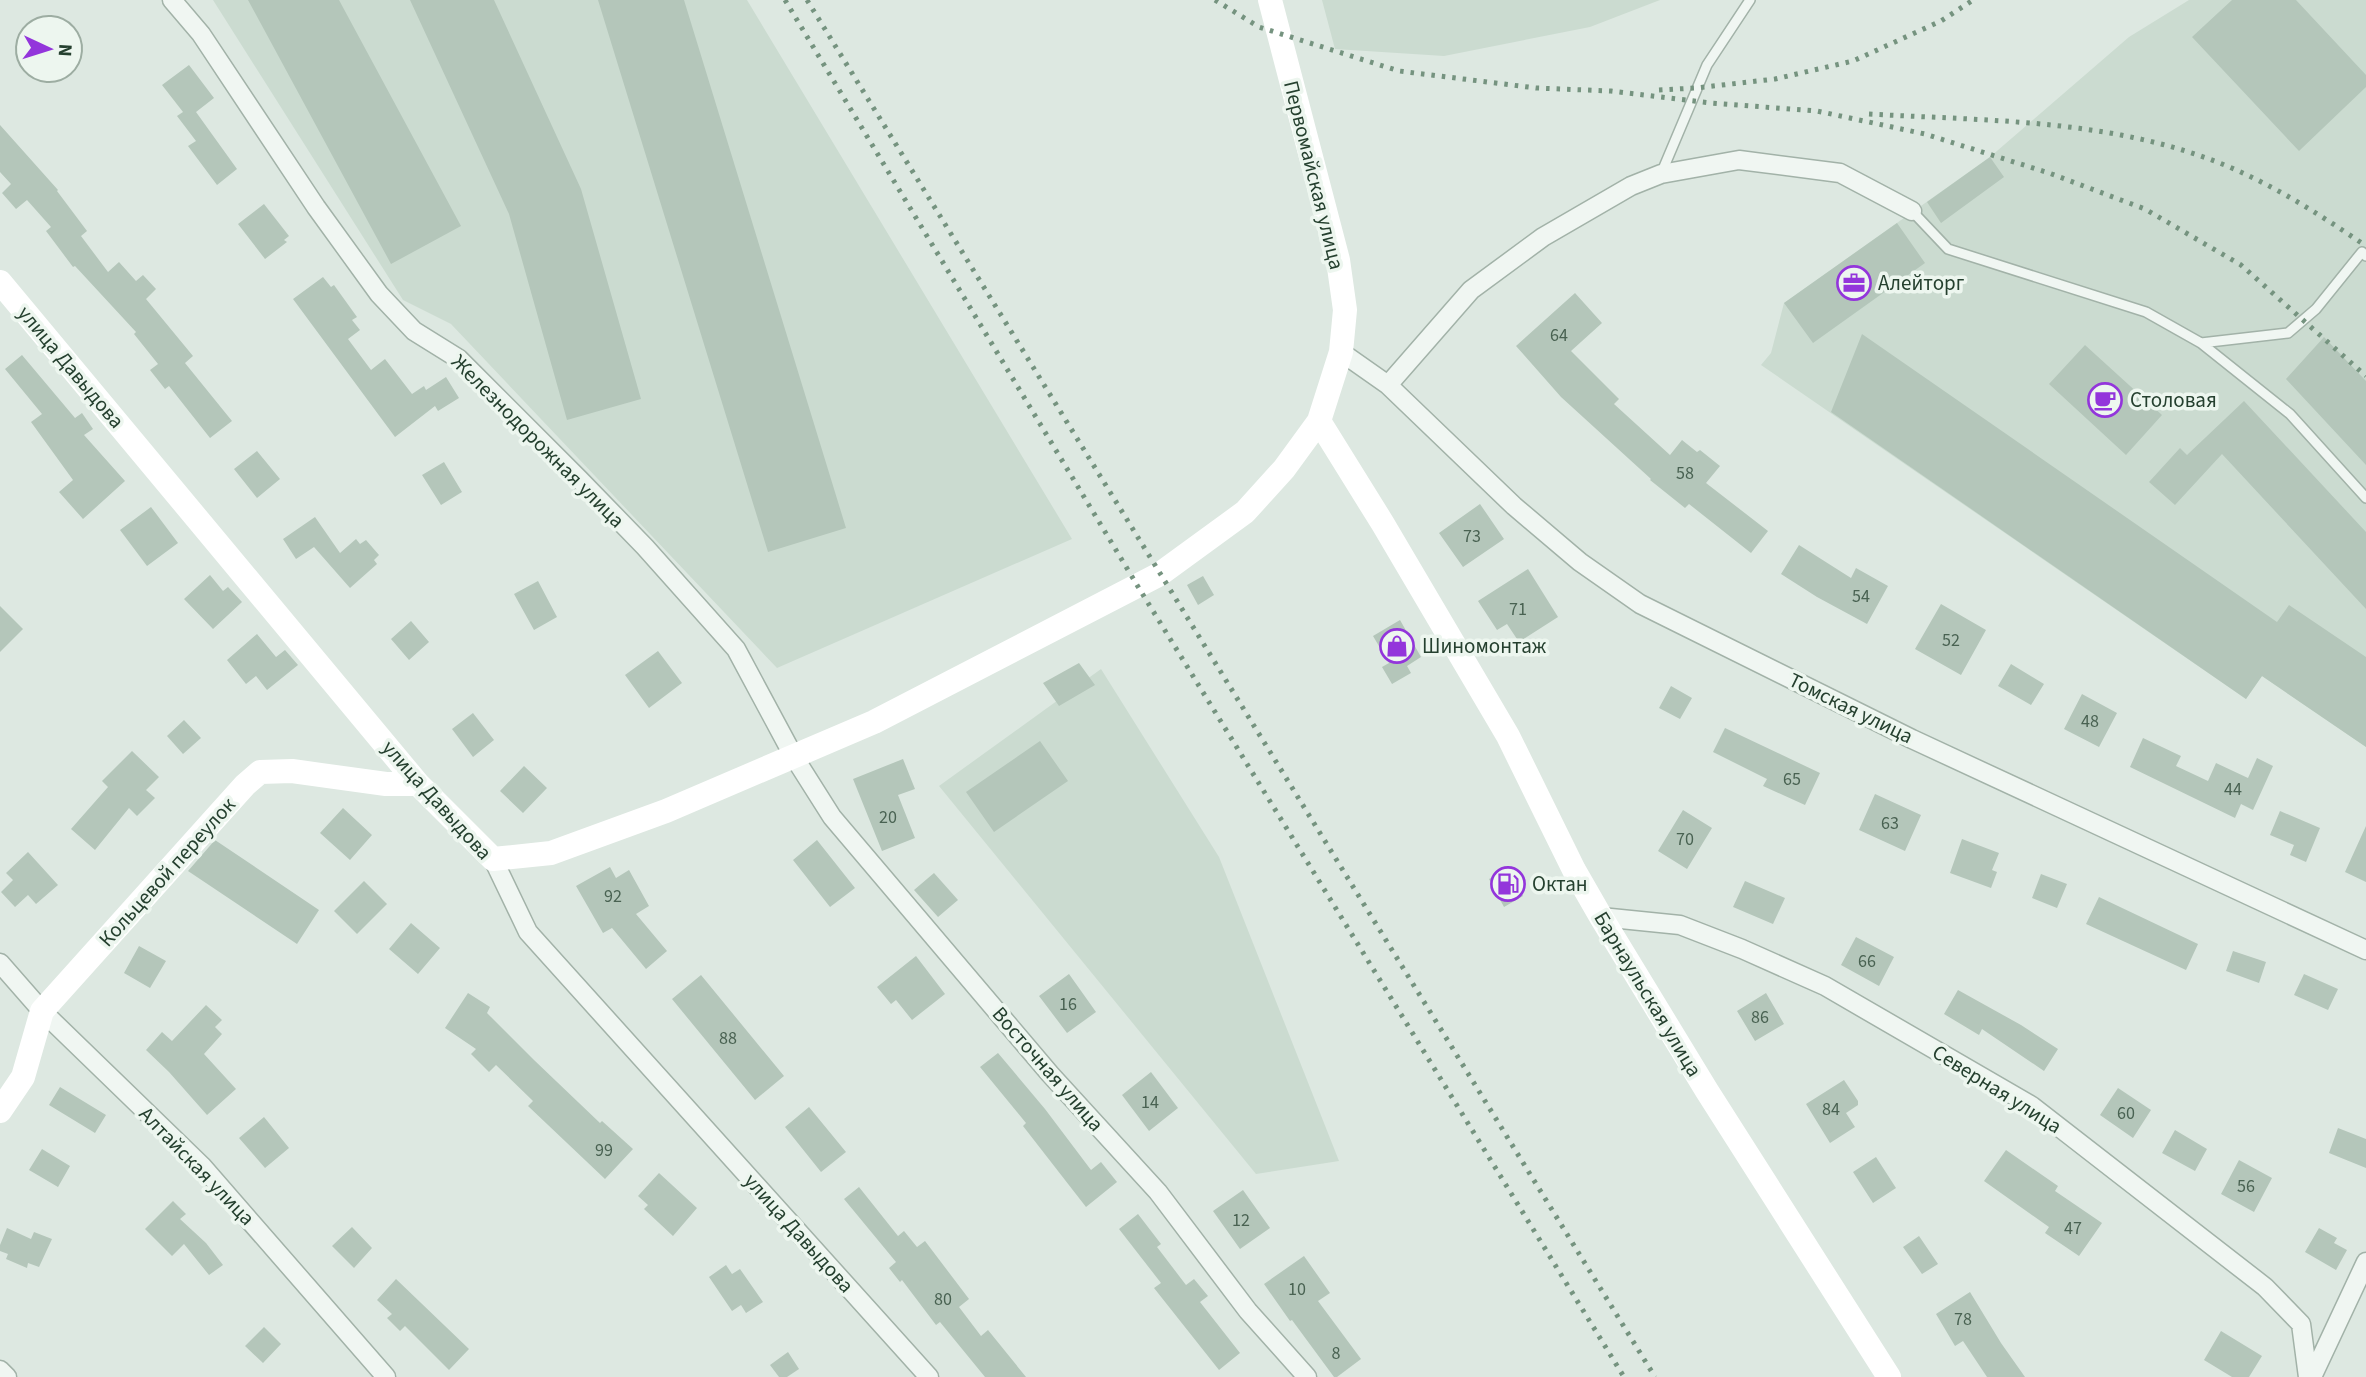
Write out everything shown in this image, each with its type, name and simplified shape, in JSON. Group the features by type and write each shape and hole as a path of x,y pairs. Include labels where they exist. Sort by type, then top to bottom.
{"main road":[{"name":"Первомайская улица","path":"493,859 551,853 666,811 874,722 1160,574 1245,512 1284,469 1319,421 1341,352 1345,310 1338,260 1270,0"},
{"name":"улица Давыдова","path":"0,282 418,784 493,859"},
{"name":"Барнаульская улица","path":"1319,421 1384,524 1508,736 1574,870 1601,916 1707,1091 1889,1377"},
{"name":"Кольцевой переулок","path":"0,1111 23,1077 42,1011 236,795 260,772 292,771 386,784 418,784"}],"street":[{"name":"Железнодорожная улица","path":"172,0 201,34 316,207 379,294 414,331 459,359 579,479 736,649 794,757"},
{"path":"1341,352 1388,385 1471,290 1543,237 1630,186 1661,174 1739,160 1840,173 1912,211"},
{"name":"Томская улица","path":"1388,385 1514,506 1580,562 1640,604 1912,739 2366,950"},
{"name":"Восточная улица","path":"794,757 832,817 1050,1074 1158,1192 1248,1311 1307,1377"},
{"name":"улица Давыдова","path":"493,859 527,932 929,1377"},
{"name":"Северная улица","path":"1601,916 1680,925 1742,949 1825,986 2032,1107 2265,1287 2301,1324 2310,1377"},
{"name":"Алтайская улица","path":"0,963 42,1011 202,1166 386,1377"},
{"path":"2310,1377 2366,1262"},
{"path":"0,1370 6,1377"}],"lane":[{"path":"1661,174 1707,65 1750,0"},
{"path":"1912,211 1948,249 2146,312 2201,343 2290,414 2366,498"},
{"path":"2201,343 2288,333 2316,309 2362,252 2366,256"}],"shaded area":[{"path":"213,0 747,0 1072,539 777,668 451,324 403,300"},
{"path":"1322,0 1660,0 1590,27 1444,56 1335,49"},
{"path":"2189,0 2366,0 2366,747 2262,676 2246,699 1761,365 1771,353 1784,303 1990,157 2129,37"},
{"path":"1101,669 1219,857 1339,1161 1256,1174 939,786"}],"building":[{"path":"248,0 339,0 461,226 391,264"},
{"path":"410,0 494,0 581,189 641,399 567,420 509,214"},
{"path":"598,0 684,0 846,528 768,552"},
{"path":"2232,0 2296,0 2366,75 2366,87 2299,151 2192,37"},
{"path":"189,65 214,98 196,112 237,169 217,185 188,146 196,141 177,116 183,112 162,85"},
{"path":"0,125 58,190 87,231 81,236 108,272 119,262 136,281 143,275 156,289 146,299 193,356 185,363 232,421 210,438 169,386 165,389 150,370 158,364 134,334 136,332 75,266 73,267 46,231 51,227 27,200 16,209 2,193 11,184 0,172"},
{"path":"1990,157 2004,177 1941,223 1927,202"},
{"path":"264,204 289,236 284,240 287,242 265,259 238,224"},
{"name":"Алейторг","path":"1897,223 1925,263 1813,343 1784,303"},
{"path":"323,277 331,287 334,285 357,317 352,320 360,330 348,339 371,370 385,359 412,394 424,386 426,390 446,377 459,398 438,411 435,406 395,437 293,299"},
{"path":"1575,293 1602,323 1571,351 1619,399 1614,404 1670,455 1682,440 1720,466 1706,483 1768,531 1751,553 1689,504 1685,508 1650,480 1561,397 1516,346"},
{"path":"1862,334 2277,622 2289,605 2366,657 2366,747 2262,676 2246,699 1831,412"},
{"path":"2324,337 2366,381 2366,465 2286,379"},
{"name":"Столовая","path":"2085,345 2162,415 2126,455 2049,384"},
{"path":"22,355 75,418 82,413 93,429 84,435 125,481 83,519 59,492 73,480 31,422 42,414 5,369"},
{"path":"2244,401 2366,532 2366,609 2222,454 2175,505 2149,482 2180,448 2187,455"},
{"path":"257,451 280,479 257,498 234,469"},
{"path":"444,462 462,492 441,505 422,475"},
{"path":"1480,504 1504,539 1463,567 1439,533"},
{"path":"151,507 178,543 147,566 120,530"},
{"path":"315,517 340,553 356,539 360,544 366,540 379,555 374,560 377,564 350,588 314,547 296,559 283,539"},
{"path":"1799,545 1851,578 1856,568 1888,586 1867,624 1781,574"},
{"path":"1528,569 1558,617 1519,642 1507,624 1497,630 1478,601"},
{"path":"210,575 223,591 228,587 242,602 213,629 184,599"},
{"path":"1203,576 1214,595 1198,605 1187,585"},
{"path":"538,581 557,617 534,630 514,594"},
{"path":"1941,604 1986,630 1961,675 1915,649"},
{"path":"0,606 23,629 0,652"},
{"name":"Шиномонтаж","path":"1400,620 1421,657 1407,666 1411,673 1392,684 1382,667 1389,663 1373,636"},
{"path":"411,621 429,642 409,660 391,639"},
{"path":"257,634 276,657 285,650 298,665 267,690 256,676 246,684 227,660"},
{"path":"658,651 682,683 649,708 625,675"},
{"path":"1079,663 1095,685 1059,706 1043,683"},
{"path":"2011,664 2044,684 2031,705 1998,686"},
{"path":"1671,686 1692,698 1680,719 1659,708"},
{"path":"2082,694 2117,713 2099,747 2064,729"},
{"path":"473,713 494,740 473,757 452,729"},
{"path":"184,720 201,738 183,754 167,736"},
{"path":"1725,728 1820,773 1805,805 1763,786 1767,779 1713,752"},
{"path":"2143,738 2181,756 2176,766 2208,781 2216,763 2248,778 2257,758 2273,766 2253,810 2241,804 2235,818 2130,767"},
{"path":"1040,741 1068,781 994,832 966,792"},
{"path":"132,751 159,777 146,790 155,798 137,816 129,808 95,850 71,829 108,787 102,781"},
{"path":"903,759 915,789 898,795 915,838 882,851 853,779"},
{"path":"524,766 547,788 523,813 500,791"},
{"path":"1875,794 1921,815 1905,851 1859,830"},
{"path":"343,808 372,835 350,860 320,833"},
{"path":"1683,810 1712,828 1687,869 1658,851"},
{"path":"2280,811 2320,828 2306,862 2290,855 2294,845 2270,835"},
{"path":"2366,826 2366,882 2345,872"},
{"path":"1962,839 1999,853 1992,870 1997,872 1991,888 1950,873"},
{"path":"215,840 319,910 297,944 188,871"},
{"path":"817,840 855,888 830,907 793,860"},
{"path":"28,852 58,885 36,904 28,895 15,907 1,892 13,880 6,873"},
{"path":"610,867 616,878 629,870 649,906 636,914 667,951 646,969 612,928 603,933 576,886"},
{"path":"1509,868 1523,896 1504,907 1489,879"},
{"path":"934,873 958,900 938,917 914,890"},
{"path":"2041,874 2067,884 2057,908 2032,898"},
{"path":"364,881 387,904 357,934 334,911"},
{"path":"1745,881 1785,898 1773,924 1733,907"},
{"path":"2099,897 2198,944 2186,970 2086,924"},
{"path":"411,923 440,948 418,974 389,949"},
{"path":"1856,937 1894,957 1879,986 1841,965"},
{"path":"139,946 166,961 150,988 124,973"},
{"path":"2233,951 2266,962 2259,983 2226,971"},
{"path":"916,956 945,994 912,1020 896,1000 891,1004 877,987"},
{"path":"1069,974 1096,1012 1067,1033 1039,996"},
{"path":"2304,974 2338,989 2328,1010 2294,995"},
{"path":"701,975 784,1076 755,1100 672,999"},
{"path":"1958,990 2058,1049 2044,1071 1982,1029 1979,1035 1944,1014"},
{"path":"468,993 490,1007 487,1013 534,1060 600,1123 602,1121 633,1149 605,1179 528,1106 533,1101 496,1065 489,1072 471,1054 476,1049 445,1028"},
{"path":"1766,993 1784,1024 1755,1041 1737,1011"},
{"path":"206,1005 222,1020 215,1027 222,1034 204,1054 236,1089 207,1115 146,1050 162,1032 172,1041"},
{"path":"998,1053 1091,1170 1101,1162 1117,1182 1086,1207 1023,1126 1026,1123 980,1067"},
{"path":"1151,1072 1178,1108 1149,1131 1122,1095"},
{"path":"1844,1080 1858,1101 1858,1105 1846,1113 1855,1127 1830,1143 1806,1104"},
{"path":"60,1087 106,1115 95,1133 49,1105"},
{"path":"2118,1088 2151,1110 2133,1138 2100,1115"},
{"path":"809,1107 846,1152 821,1172 785,1127"},
{"path":"264,1117 289,1148 265,1168 239,1138"},
{"path":"2338,1128 2366,1139 2366,1168 2329,1153"},
{"path":"2175,1130 2207,1149 2195,1171 2162,1153"},
{"path":"42,1149 70,1166 58,1187 29,1170"},
{"path":"2006,1150 2058,1186 2055,1191 2102,1223 2079,1256 2045,1233 2049,1227 1984,1181"},
{"path":"1876,1157 1896,1188 1873,1203 1853,1172"},
{"path":"2239,1160 2272,1178 2254,1212 2221,1194"},
{"path":"659,1173 697,1208 673,1236 644,1209 648,1205 638,1196"},
{"path":"859,1187 898,1236 904,1231 917,1247 925,1241 969,1299 959,1307 981,1336 988,1330 1026,1377 985,1377 940,1322 936,1325 902,1280 900,1282 889,1268 896,1262 844,1199"},
{"path":"1243,1190 1270,1228 1240,1249 1213,1211"},
{"path":"173,1201 186,1214 180,1219 206,1243 223,1265 209,1275 184,1244 172,1256 145,1229"},
{"path":"1138,1214 1161,1244 1157,1247 1186,1285 1194,1279 1208,1296 1200,1302 1240,1353 1219,1370 1154,1288 1161,1283 1119,1229"},
{"path":"352,1227 372,1248 354,1268 332,1246"},
{"path":"7,1228 31,1239 34,1232 52,1239 39,1267 28,1263 27,1268 6,1259 8,1254 0,1251 0,1245"},
{"path":"2319,1228 2337,1238 2334,1243 2347,1250 2336,1270 2305,1252"},
{"path":"1919,1236 1938,1264 1922,1274 1903,1247"},
{"path":"1304,1256 1330,1293 1318,1301 1361,1359 1337,1377 1334,1377 1292,1320 1290,1321 1264,1284"},
{"path":"726,1265 732,1274 740,1269 763,1302 746,1313 741,1305 732,1311 709,1277"},
{"path":"396,1279 469,1349 449,1370 405,1326 400,1331 387,1318 392,1314 377,1300"},
{"path":"1970,1292 2025,1377 1987,1377 1963,1341 1955,1346 1936,1314"},
{"path":"264,1327 281,1344 263,1363 245,1346"},
{"path":"2221,1331 2262,1356 2249,1377 2232,1377 2204,1360"},
{"path":"788,1352 799,1369 787,1377 779,1377 770,1365"}],"railway":[{"path":"785,0 1137,585 1624,1377"},
{"path":"807,0 1655,1377"},
{"path":"1215,0 1259,27 1399,71 1536,88 1611,91 1711,103 1817,111 1925,134 2049,173 2145,209 2241,265 2366,376"},
{"path":"1659,90 1775,79 1853,61 1941,21 1973,0"},
{"path":"1869,114 2051,125 2140,139 2227,166 2264,183 2366,246"}],"place":[{"name":"Алейторг","path":"1854,283"},
{"name":"Столовая","path":"2105,400"},
{"name":"Шиномонтаж","path":"1397,646"},
{"name":"Октан","path":"1508,884"}]}
